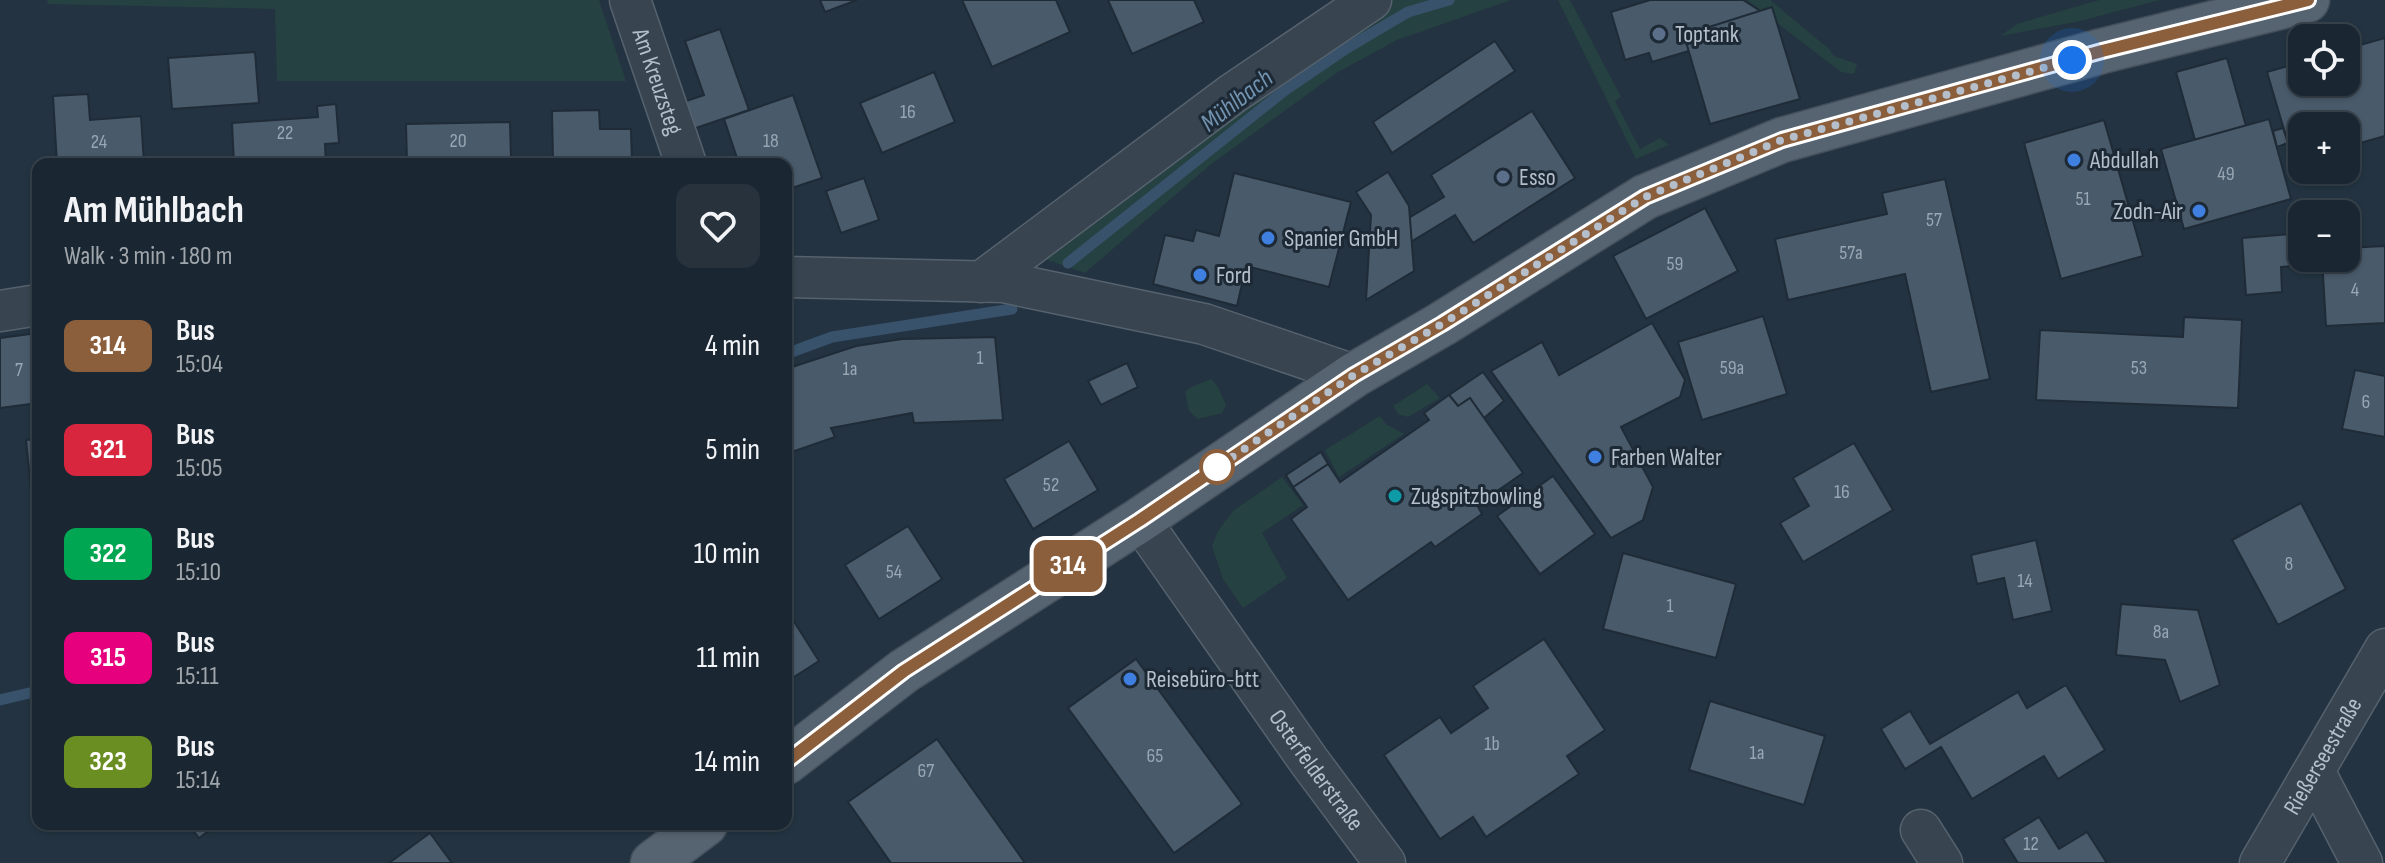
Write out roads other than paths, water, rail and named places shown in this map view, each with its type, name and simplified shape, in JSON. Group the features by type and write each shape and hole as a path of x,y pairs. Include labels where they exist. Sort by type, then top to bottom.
{"main road":[{"path":"792,757 904,671 1140,520 1354,375 1442,324 1645,197 1701,171 1782,140 1902,105 2307,0"},
{"path":"653,863 697,830"}],"street":[{"name":"Am Kreuzsteg","path":"630,0 684,158"},
{"path":"992,282 1232,94 1371,0"},
{"path":"792,277 992,282 1204,324 1354,375"},
{"path":"0,311 32,306"},
{"name":"Osterfelderstraße","path":"1140,520 1309,761 1385,863"},
{"name":"Rießerseestraße","path":"2260,863 2385,649"},
{"path":"2315,773 2362,863"},
{"path":"1921,830 1942,863"}],"waterway":[{"name":"Mühlbach","path":"1068,263 1284,91 1347,48 1408,12 1449,0"},
{"name":"Mühlbach","path":"792,352 832,337 1012,309"},
{"name":"Mühlbach","path":"0,700 32,692"}],"place":[{"name":"Toptank","path":"1659,34"},
{"name":"Abdullah","path":"2074,160"},
{"name":"Esso","path":"1503,177"},
{"name":"Zodn-Air","path":"2199,211"},
{"name":"Spanier GmbH","path":"1268,238"},
{"name":"Ford","path":"1200,275"},
{"name":"Farben Walter","path":"1595,457"},
{"name":"Zugspitzbowling","path":"1395,496"},
{"name":"Reisebüro-btt","path":"1130,679"}]}
